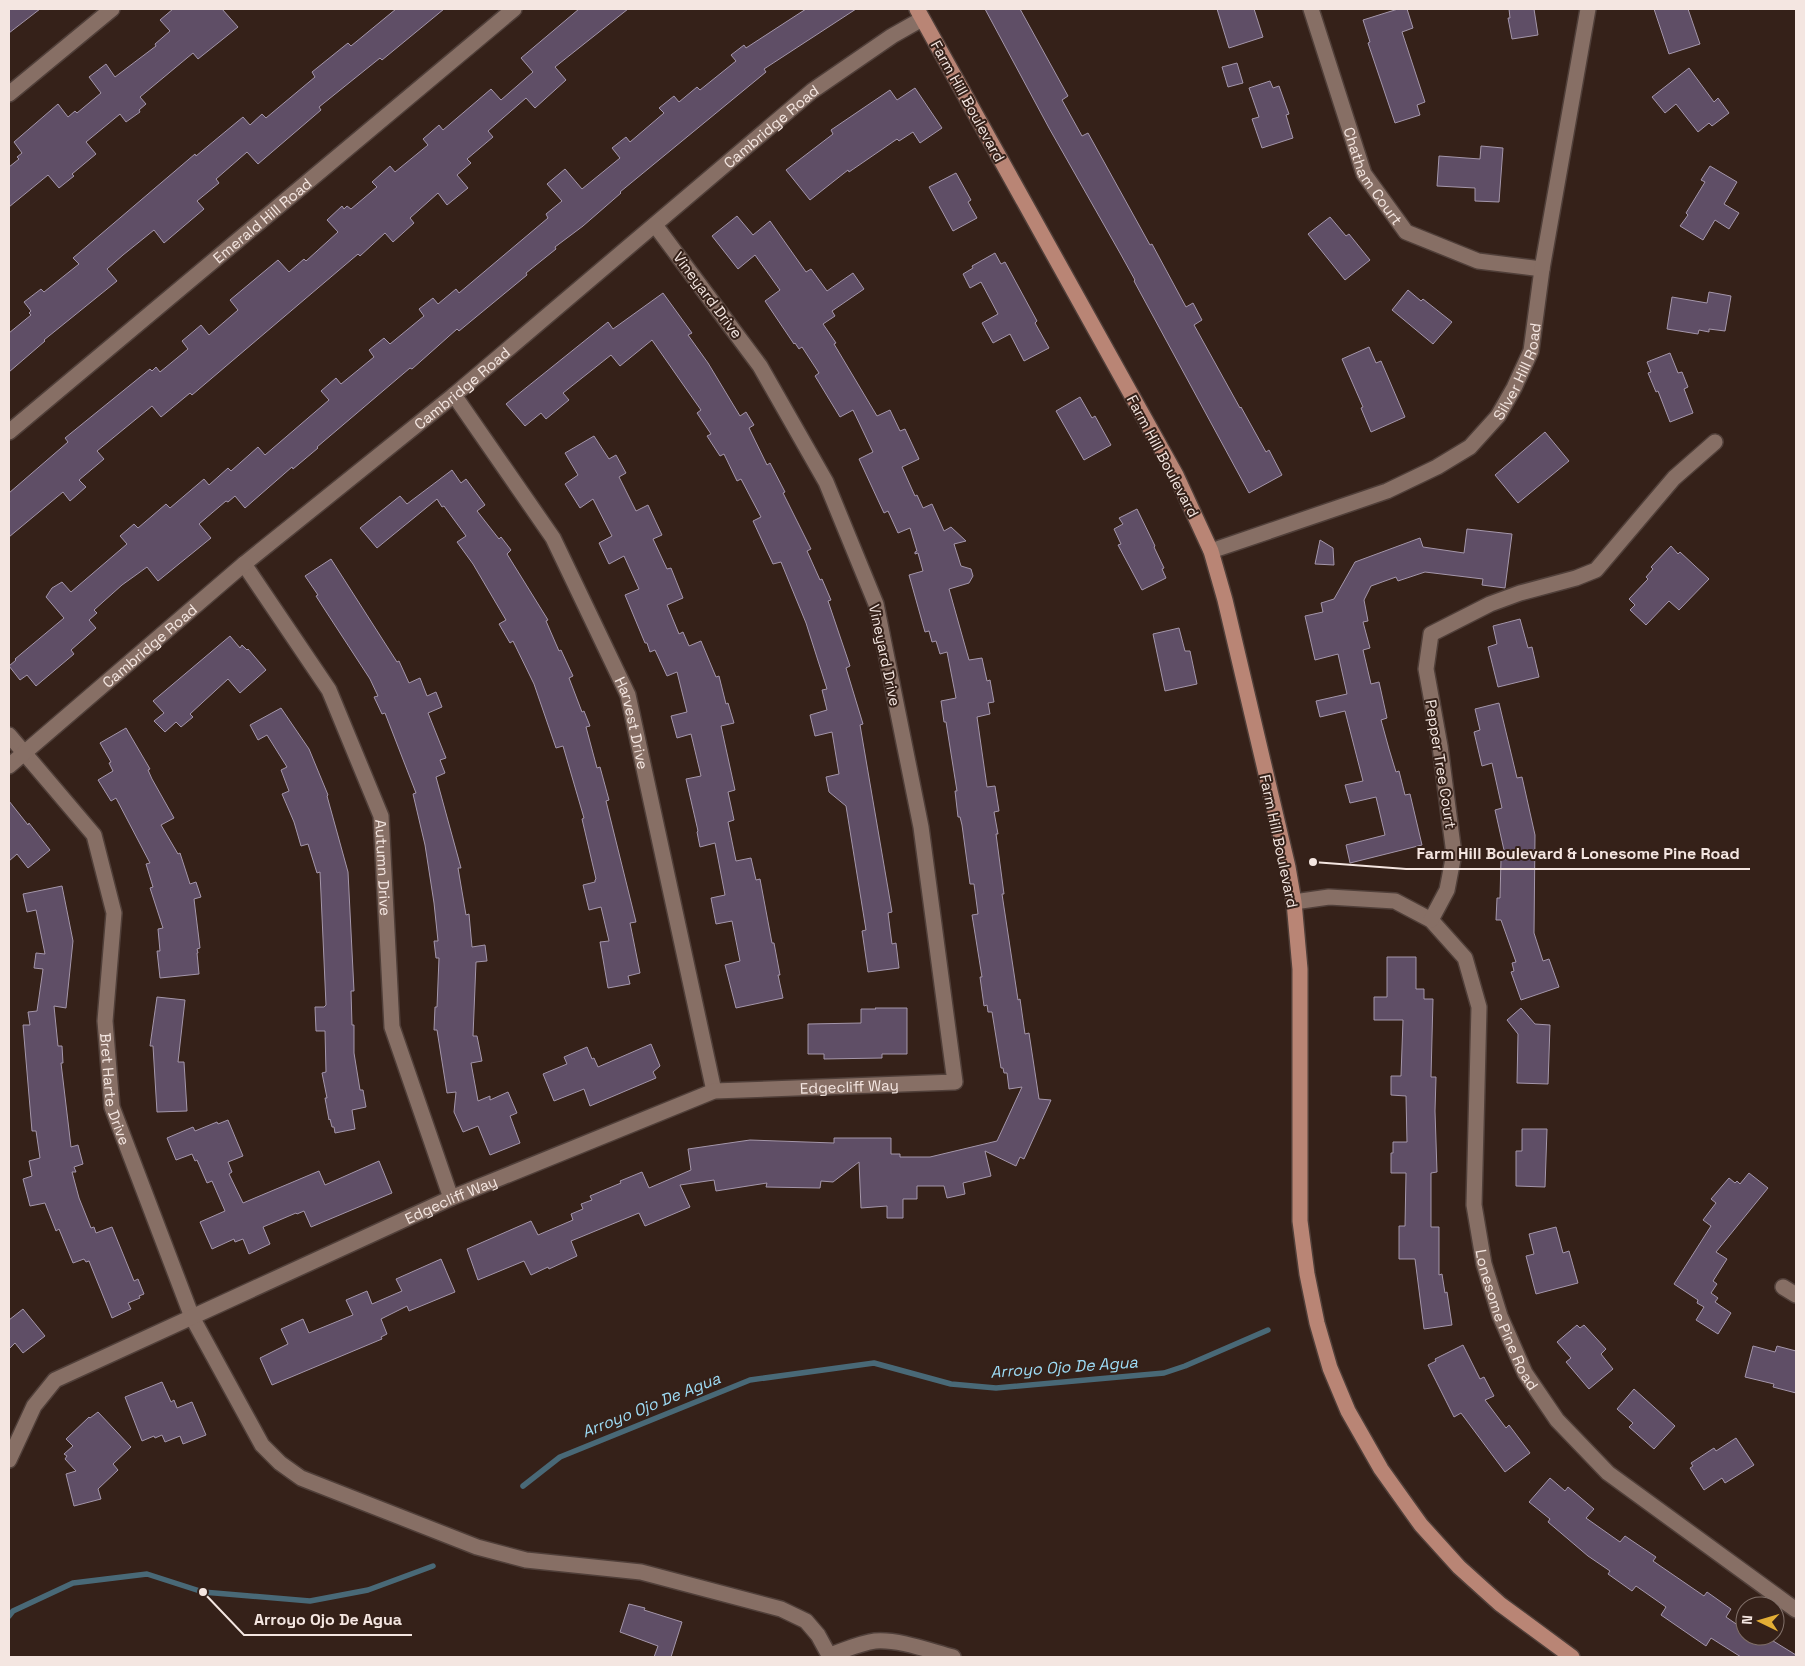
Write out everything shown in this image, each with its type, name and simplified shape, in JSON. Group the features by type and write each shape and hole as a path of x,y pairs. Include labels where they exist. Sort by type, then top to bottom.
{"main road":[{"name":"Farm Hill Boulevard","path":"919,14 1176,475 1211,551 1225,600 1288,867 1294,902 1300,969 1300,1221 1307,1274 1330,1368 1348,1411 1381,1469 1421,1525 1459,1567 1500,1604 1572,1657"}],"street":[{"path":"9,94 112,9"},
{"name":"Emerald Hill Road","path":"9,432 514,9"},
{"name":"Chatham Court","path":"1311,9 1364,174 1406,232 1478,261 1542,269"},
{"name":"Silver Hill Road","path":"1211,551 1387,491 1437,467 1470,447 1498,416 1514,388 1531,351 1542,269 1588,9"},
{"name":"Cambridge Road","path":"9,766 244,564 454,395 812,91 892,36 919,14"},
{"name":"Vineyard Drive","path":"655,225 760,366 826,482 876,604 922,827 955,1082"},
{"name":"Harvest Drive","path":"454,395 553,538 628,695 714,1091"},
{"name":"Pepper Tree Court","path":"1431,920 1447,890 1454,854 1440,746 1426,669 1431,634 1490,604 1520,593 1576,578 1596,570 1674,478 1715,442"},
{"name":"Autumn Drive","path":"244,564 329,690 381,816 392,1027 451,1198"},
{"name":"Bret Harte Drive","path":"9,735 94,835 114,913 105,1021 112,1107 192,1317 262,1446 280,1463 301,1478 476,1547 526,1560 641,1572 781,1609 806,1621 818,1635 830,1656"},
{"path":"1294,902 1329,897 1395,901 1431,920"},
{"name":"Lonesome Pine Road","path":"1431,920 1465,958 1479,1007 1474,1205 1484,1264 1500,1316 1525,1373 1557,1420 1608,1473 1796,1610"},
{"name":"Edgecliff Way","path":"9,1460 34,1406 55,1380 451,1198 714,1091 955,1082"},
{"path":"830,1656 876,1641 914,1647 952,1657"}],"building":[{"path":"9,9 40,9 9,33"},
{"path":"173,9 222,9 238,27 198,59 193,53 140,97 146,104 139,110 140,112 126,122 120,114 86,142 96,154 72,174 74,176 59,188 48,175 9,207 9,167 19,159 17,157 22,153 14,142 58,104 68,117 75,111 77,113 101,93 89,77 106,64 115,77 156,46 155,44 170,31 160,20"},
{"path":"396,9 444,9 382,60 380,58 319,107 321,110 258,164 247,152 216,179 219,183 197,201 204,209 164,243 154,230 123,255 107,269 117,281 44,340 9,372 9,333 31,315 29,313 31,311 24,302 41,289 44,292 79,264 73,258 195,154 196,156 243,117 250,125 262,114 266,118 315,77 312,72 348,43 351,46"},
{"path":"579,9 628,9 555,67 566,80 535,108 526,98 488,131 493,137 467,159 471,163 457,175 468,188 447,205 438,193 410,218 414,223 393,242 385,233 360,256 358,254 192,395 190,393 161,417 152,406 97,451 104,459 79,480 86,487 70,501 63,492 9,537 9,493 68,442 65,438 150,369 152,371 156,367 160,372 188,349 182,341 201,325 209,335 238,310 230,300 278,260 289,272 304,259 306,261 338,232 327,220 342,206 344,209 347,206 351,209 377,187 372,182 390,166 395,172 428,145 423,139 439,125 443,130 491,89 501,100 533,72 521,58"},
{"path":"806,9 856,9 764,69 766,72 620,192 583,226 555,247 556,249 526,273 527,275 459,331 457,329 412,369 410,368 245,508 235,496 228,502 226,501 199,524 211,538 158,581 147,567 122,585 94,610 97,613 89,620 96,628 71,650 74,654 36,686 27,675 20,680 9,666 64,618 46,597 52,588 62,582 71,592 127,544 120,536 134,524 138,528 166,504 170,508 204,479 209,485 228,468 231,471 258,447 265,455 329,400 321,391 336,378 341,384 374,357 369,350 384,338 390,344 424,316 419,309 433,298 438,304 456,289 459,293 548,218 546,214 562,201 547,184 565,169 582,189 620,158 612,148 626,137 630,142 664,113 659,108 674,96 679,102 697,87 700,90 736,61 731,55 744,45 746,48"},
{"path":"985,9 1020,9 1068,96 1062,100 1082,136 1088,133 1186,307 1193,303 1202,320 1194,325 1240,408 1266,452 1269,450 1282,475 1249,493 1135,280 1049,128"},
{"path":"1217,9 1254,9 1263,37 1229,48"},
{"path":"1398,9 1407,9 1413,28 1402,32 1425,102 1417,105 1420,115 1395,123 1368,43 1370,42 1363,20"},
{"path":"1509,9 1534,9 1538,35 1512,39 1508,18 1510,18"},
{"path":"1654,9 1688,9 1700,44 1669,54"},
{"path":"1237,63 1243,83 1228,87 1222,67"},
{"path":"1689,68 1714,102 1718,98 1729,113 1712,126 1709,123 1698,132 1676,104 1665,113 1652,97"},
{"path":"1270,81 1273,88 1279,86 1289,114 1286,115 1293,138 1262,148 1252,119 1259,117 1249,88"},
{"path":"915,88 942,128 920,143 913,132 899,141 897,139 849,172 848,170 810,200 786,170 833,134 831,130 890,90 897,100"},
{"path":"1481,146 1503,148 1499,202 1475,201 1475,188 1437,186 1439,156 1480,159"},
{"path":"1710,166 1737,182 1724,204 1739,213 1729,229 1715,220 1703,240 1680,226 1688,215 1686,213 1705,182 1701,180"},
{"path":"956,173 971,200 968,202 977,218 953,231 929,187"},
{"path":"737,216 753,235 770,221 806,272 811,269 827,291 853,273 864,289 832,311 835,316 823,324 836,343 834,344 877,416 890,410 900,431 905,429 919,459 902,467 915,496 917,495 923,508 932,504 944,531 951,527 966,541 954,544 961,566 971,569 973,576 969,583 949,589 969,660 982,658 987,681 990,680 994,702 988,703 990,714 977,717 987,787 995,786 999,811 994,812 1004,894 1002,894 1018,1000 1020,999 1025,1034 1029,1033 1039,1099 1051,1100 1024,1159 1020,1157 1016,1166 985,1151 991,1176 963,1183 965,1194 947,1198 944,1186 917,1186 917,1199 903,1199 903,1218 887,1218 887,1206 861,1208 859,1162 833,1182 821,1181 820,1188 766,1187 767,1183 716,1191 714,1180 680,1185 690,1207 645,1226 639,1213 571,1241 577,1256 549,1269 548,1267 531,1275 524,1261 478,1280 467,1249 531,1221 538,1235 573,1220 571,1214 583,1209 581,1204 592,1200 590,1196 642,1172 649,1188 691,1170 688,1149 750,1140 834,1143 834,1138 891,1138 891,1154 900,1154 900,1157 930,1157 997,1141 1022,1087 1009,1089 1007,1073 1004,1073 1003,1068 1001,1068 992,1012 988,1012 987,1005 984,1006 980,977 982,977 972,915 978,914 974,884 970,884 962,825 960,817 958,817 955,791 957,791 941,701 956,698 947,652 940,654 936,641 932,642 929,631 925,632 909,575 923,571 918,553 915,554 917,551 910,528 898,533 888,511 884,513 859,459 873,452 853,410 840,417 815,376 819,373 802,347 799,349 794,344 765,301 780,290 755,255 738,269 712,236"},
{"path":"1330,217 1346,236 1349,234 1370,260 1345,280 1308,234"},
{"path":"995,253 1001,264 1005,262 1037,321 1035,323 1049,348 1024,361 1010,334 993,343 982,323 998,314 981,282 970,288 963,274 973,268 972,266"},
{"path":"1408,290 1421,301 1423,299 1452,322 1433,344 1392,310"},
{"path":"1709,292 1731,296 1725,331 1709,329 1709,332 1699,330 1698,334 1667,329 1672,297 1707,303"},
{"path":"663,293 692,333 688,335 708,363 740,416 746,412 754,425 749,428 767,465 770,463 785,492 783,493 811,549 807,551 831,600 828,601 850,666 846,668 863,724 860,725 892,912 888,913 892,944 896,943 899,968 868,972 862,931 866,930 846,806 829,792 826,777 839,774 832,732 815,736 810,715 827,710 822,690 827,689 806,623 781,562 773,564 753,521 761,517 741,479 737,481 724,454 720,456 707,436 711,434 697,413 701,410 652,340 620,366 611,355 563,393 569,400 546,419 541,413 525,426 506,404 608,322 613,329"},
{"path":"1369,347 1376,363 1381,361 1405,417 1371,432 1361,408 1363,407 1342,359"},
{"path":"1670,353 1678,373 1682,372 1688,387 1684,389 1693,413 1670,422 1658,391 1656,392 1648,373 1651,372 1647,362"},
{"path":"1080,397 1092,418 1095,416 1111,445 1084,460 1056,411"},
{"path":"1545,432 1569,461 1518,503 1495,475"},
{"path":"594,436 609,459 616,455 626,473 619,477 636,511 648,505 662,535 653,539 667,569 671,568 683,598 667,605 679,634 683,632 689,646 701,641 716,677 719,676 726,704 728,703 734,723 721,726 735,790 728,792 734,820 728,822 736,861 751,858 756,880 760,879 772,943 774,943 783,998 736,1008 725,965 740,961 732,921 716,924 711,898 725,895 715,843 700,847 686,779 701,776 691,734 677,738 671,716 687,712 677,672 667,676 655,650 650,652 647,643 645,643 625,595 639,589 624,556 609,564 599,543 612,536 593,499 580,508 565,484 578,475 565,453"},
{"path":"452,470 461,483 466,479 485,505 477,511 499,539 501,537 511,550 507,554 548,620 546,621 559,651 561,650 573,676 569,678 582,712 584,711 590,726 586,727 597,768 600,767 609,800 606,801 636,922 630,923 640,973 628,976 630,984 608,988 600,942 609,941 601,907 589,910 583,885 595,882 596,879 582,819 584,818 563,746 556,748 534,684 513,641 510,643 499,624 506,620 473,564 457,542 466,536 437,499 377,548 360,528 400,496 407,504"},
{"path":"1137,509 1155,546 1166,578 1142,590 1118,545 1121,544 1114,529 1123,524 1119,518"},
{"path":"1467,529 1512,534 1505,588 1482,585 1483,579 1425,572 1398,581 1396,577 1371,586 1364,600 1368,621 1363,622 1370,648 1363,650 1371,684 1379,682 1387,718 1381,720 1396,772 1399,771 1405,795 1410,794 1422,845 1350,863 1346,845 1385,835 1376,797 1350,803 1345,785 1363,781 1345,711 1320,717 1316,701 1347,694 1338,654 1315,660 1305,616 1323,612 1321,603 1334,599 1355,562 1420,538 1423,547 1464,553"},
{"path":"1320,540 1333,548 1334,565 1315,564"},
{"path":"1671,546 1709,579 1679,610 1669,601 1646,625 1630,610 1635,605 1629,599 1648,579 1646,577 1653,569 1651,567"},
{"path":"331,559 397,662 399,661 409,683 420,678 427,696 436,692 442,707 428,713 446,758 440,760 445,773 436,777 461,868 458,868 466,915 469,914 472,947 485,945 487,961 476,962 473,1036 477,1036 482,1061 471,1063 478,1101 490,1096 490,1100 508,1092 517,1113 510,1116 520,1143 490,1155 478,1126 463,1132 454,1112 456,1092 447,1093 437,1030 434,1030 439,958 436,958 434,941 438,941 425,845 413,794 416,793 385,713 382,714 374,697 378,696 370,679 305,576"},
{"path":"1520,619 1528,648 1532,647 1539,677 1498,687 1488,647 1497,644 1493,626"},
{"path":"1179,628 1185,651 1190,651 1197,684 1165,691 1153,634"},
{"path":"230,636 240,648 242,645 248,649 266,670 240,693 228,679 190,714 193,717 181,727 176,722 165,732 154,721 164,713 153,701"},
{"path":"1499,703 1517,778 1522,777 1535,835 1534,933 1543,961 1549,959 1559,987 1521,1000 1511,972 1514,971 1512,963 1516,962 1501,920 1496,920 1497,898 1500,898 1501,859 1506,859 1495,810 1502,808 1492,763 1482,766 1474,732 1480,730 1475,709"},
{"path":"281,708 309,749 328,795 348,872 354,991 351,991 354,1053 360,1090 363,1090 366,1107 352,1110 355,1129 335,1133 334,1127 332,1127 329,1120 322,1073 326,1072 325,1031 316,1031 315,1007 324,1007 326,1005 320,872 317,873 308,844 301,846 294,822 282,794 289,791 281,770 287,767 267,735 258,740 250,725"},
{"path":"126,728 150,769 148,770 152,779 174,818 161,825 178,854 180,853 190,884 196,882 201,897 194,899 200,948 197,949 199,974 160,978 157,951 160,951 158,929 163,928 150,888 153,887 146,864 150,863 116,798 111,801 98,780 113,771 109,763 111,762 100,743"},
{"path":"9,801 50,850 28,868 17,854 9,861"},
{"path":"62,886 73,941 66,1008 54,1006 58,1046 62,1046 63,1063 61,1063 71,1147 78,1145 83,1164 74,1167 76,1172 72,1172 79,1198 91,1228 94,1227 96,1233 112,1227 134,1281 138,1279 144,1294 139,1296 140,1298 128,1303 131,1309 112,1318 89,1261 86,1262 84,1259 73,1263 59,1229 56,1231 45,1203 30,1206 23,1179 32,1176 29,1161 40,1158 36,1131 32,1131 23,1025 30,1025 28,1012 37,1011 43,969 34,968 36,953 45,954 36,910 27,912 23,894"},
{"path":"1387,957 1416,957 1416,989 1424,989 1424,999 1433,999 1431,1077 1436,1077 1437,1172 1431,1173 1431,1227 1439,1227 1439,1275 1442,1274 1445,1293 1447,1292 1452,1325 1424,1329 1415,1259 1399,1259 1399,1226 1405,1226 1406,1173 1391,1173 1393,1142 1407,1142 1406,1096 1391,1095 1391,1076 1401,1076 1403,1020 1374,1020 1374,997 1387,997"},
{"path":"157,997 185,1000 178,1062 184,1062 187,1111 157,1112 153,1046 150,1046"},
{"path":"907,1008 907,1054 882,1054 882,1058 824,1059 824,1054 808,1054 808,1024 861,1023 861,1009"},
{"path":"1521,1008 1535,1024 1550,1025 1548,1084 1517,1083 1518,1034 1507,1020"},
{"path":"651,1044 660,1066 653,1072 656,1078 590,1106 584,1089 554,1101 543,1074 567,1064 564,1057 587,1047 598,1067"},
{"path":"228,1120 243,1156 228,1162 232,1172 229,1174 243,1203 319,1171 325,1185 379,1161 392,1193 311,1227 304,1211 263,1227 270,1244 249,1254 243,1239 235,1242 234,1239 212,1249 200,1222 225,1211 212,1181 207,1183 197,1160 195,1161 192,1154 176,1160 167,1138 193,1127 195,1131 217,1122 218,1124"},
{"path":"1522,1129 1547,1129 1545,1187 1516,1186 1516,1151 1522,1151"},
{"path":"1749,1173 1768,1188 1716,1252 1727,1259 1713,1281 1717,1284 1711,1293 1718,1298 1715,1302 1731,1313 1718,1334 1696,1320 1704,1307 1697,1303 1698,1300 1674,1284 1711,1226 1703,1220 1716,1203 1711,1199 1729,1178 1735,1183 1737,1181 1740,1184"},
{"path":"1556,1227 1563,1253 1569,1251 1578,1283 1536,1294 1526,1256 1534,1254 1529,1234"},
{"path":"441,1259 455,1292 409,1311 407,1306 381,1319 387,1334 381,1337 382,1339 272,1385 260,1358 288,1344 281,1329 303,1319 309,1333 353,1315 346,1300 367,1291 372,1304 402,1291 396,1279"},
{"path":"23,1309 45,1336 23,1353 15,1343 9,1349 9,1320"},
{"path":"1577,1325 1580,1328 1584,1325 1606,1349 1601,1354 1613,1369 1589,1389 1566,1362 1571,1358 1557,1342"},
{"path":"1463,1345 1480,1379 1484,1377 1494,1396 1485,1400 1506,1428 1509,1425 1530,1453 1505,1472 1461,1413 1454,1417 1428,1365 1436,1361 1435,1359"},
{"path":"1753,1346 1775,1352 1777,1346 1796,1351 1796,1393 1773,1387 1774,1384 1745,1377"},
{"path":"162,1382 171,1402 174,1400 177,1408 192,1402 206,1435 183,1444 180,1436 165,1442 162,1435 142,1441 125,1397"},
{"path":"1634,1389 1675,1426 1654,1449 1629,1427 1633,1423 1617,1409"},
{"path":"98,1412 131,1447 113,1464 118,1470 98,1489 101,1499 74,1506 66,1474 76,1471 65,1459 67,1456 64,1454 73,1446 66,1439 89,1417"},
{"path":"1736,1438 1754,1465 1725,1483 1722,1478 1704,1490 1690,1468 1693,1466 1691,1463 1714,1448 1716,1451"},
{"path":"1550,1478 1565,1491 1568,1487 1594,1509 1586,1518 1620,1542 1625,1536 1656,1557 1653,1561 1704,1596 1707,1592 1731,1609 1726,1617 1735,1623 1735,1646 1781,1646 1796,1655 1796,1657 1741,1657 1711,1638 1706,1646 1661,1615 1666,1607 1636,1586 1632,1591 1608,1574 1610,1571 1588,1556 1548,1522 1550,1519 1529,1502"},
{"path":"629,1604 682,1622 671,1657 654,1657 658,1646 620,1632"}],"waterway":[{"name":"Arroyo Ojo De Agua","path":"523,1486 560,1457 750,1380 874,1363 951,1384 996,1388 1164,1373 1185,1366 1268,1330"},
{"name":"Arroyo Ojo De Agua","path":"9,1616 13,1611 73,1583 147,1574 203,1592 310,1601 368,1590 433,1566"}],"place":[{"name":"Farm Hill Boulevard & Lonesome Pine Road","path":"1313,862"},
{"name":"Arroyo Ojo De Agua","path":"203,1592"}]}
